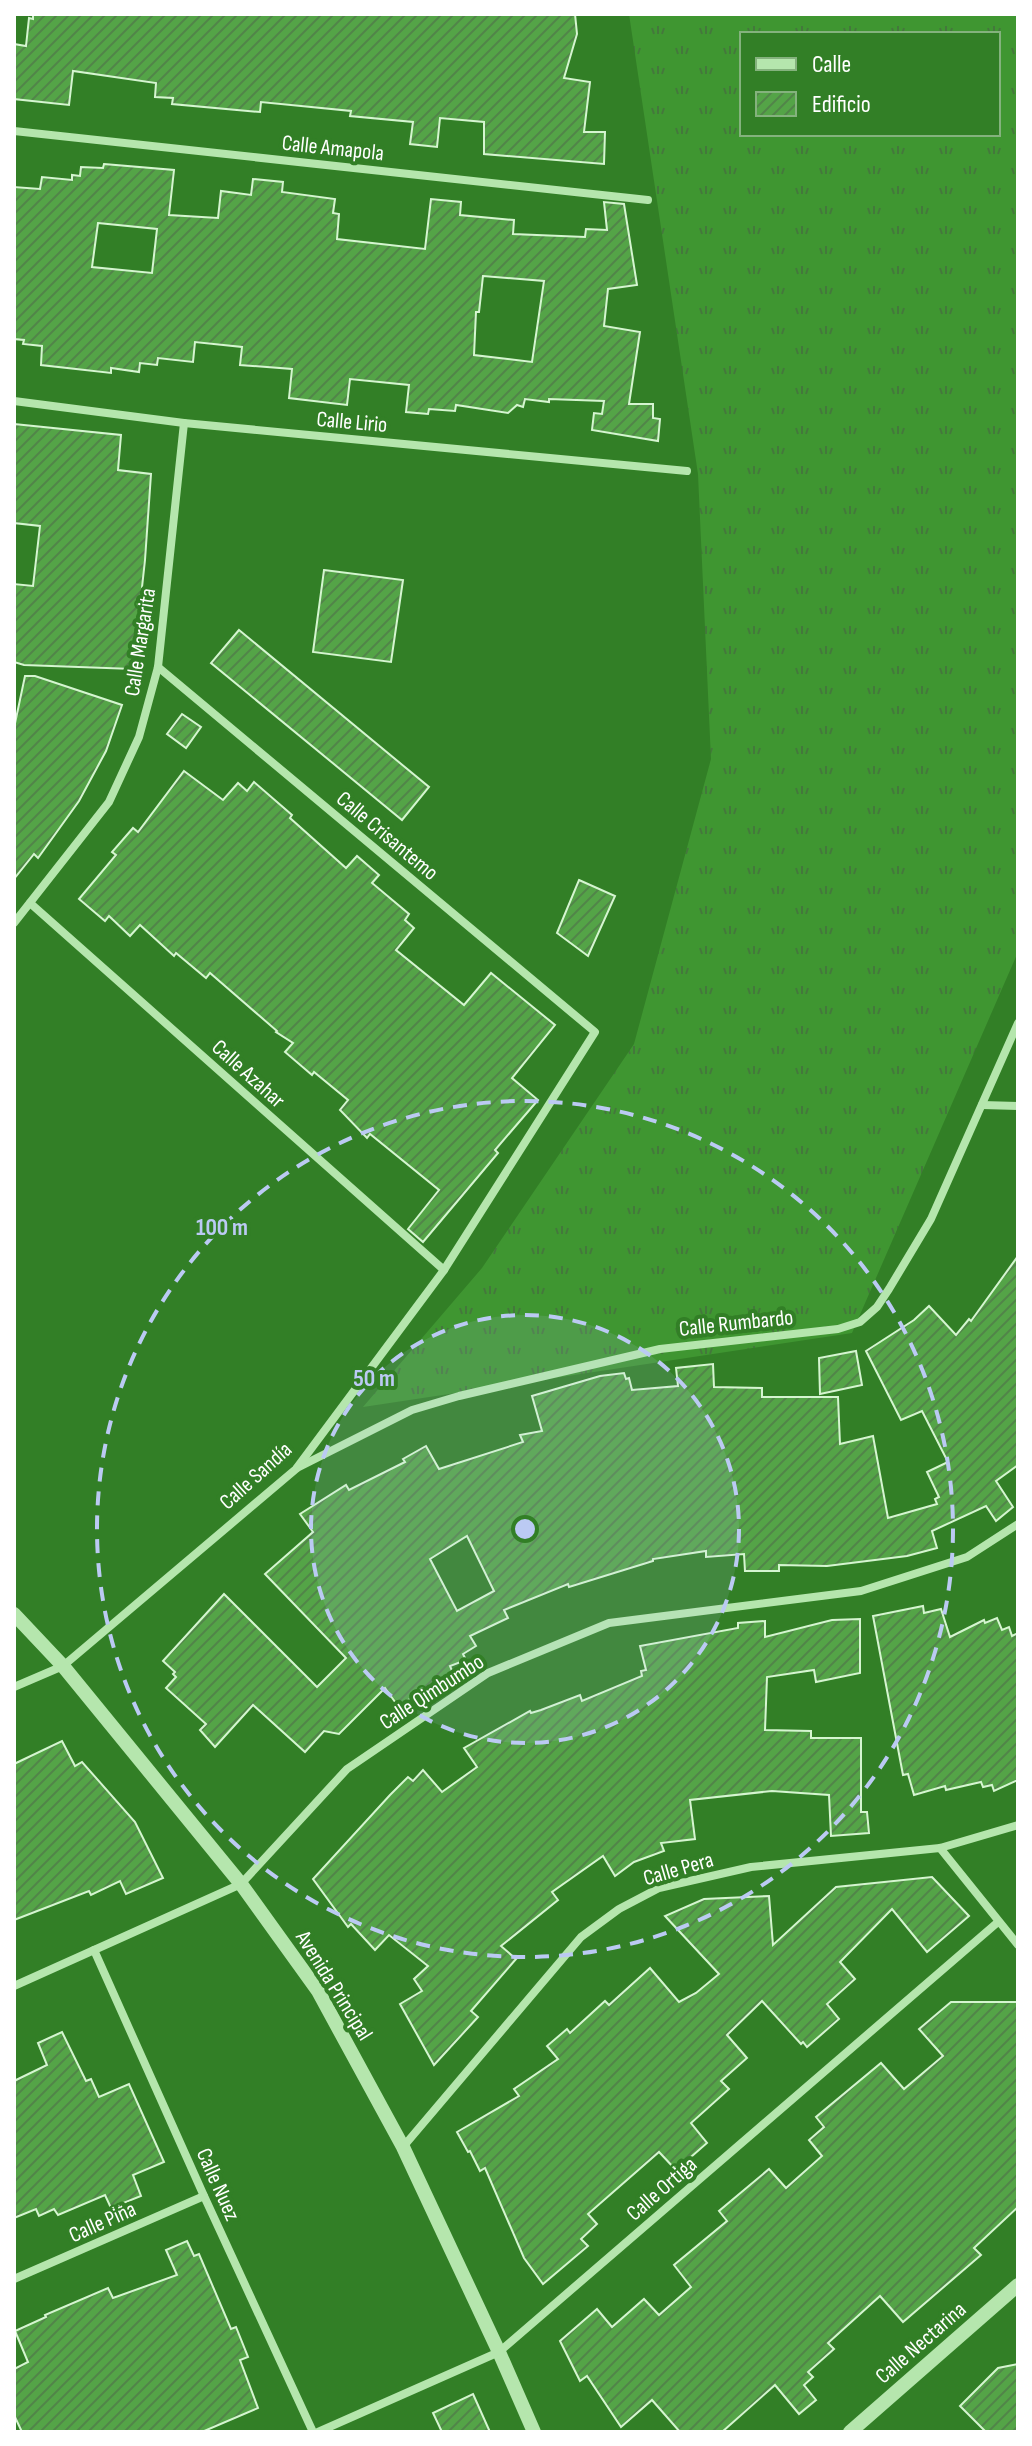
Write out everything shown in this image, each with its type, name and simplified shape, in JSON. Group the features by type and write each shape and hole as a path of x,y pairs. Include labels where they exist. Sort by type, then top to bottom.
{"street":[{"name":"Calle Amapola","path":"14,131 648,200"},
{"name":"Calle Lirio","path":"14,401 184,423 687,471"},
{"name":"Calle Margarita","path":"14,923 109,802 139,737 158,667 184,423"},
{"name":"Calle Crisantemo","path":"158,667 595,1032"},
{"name":"Calle Azahar","path":"30,903 444,1270"},
{"name":"Calle Rumbardo","path":"296,1469 412,1410 459,1396 660,1349 838,1329 860,1322 877,1307 931,1219 1018,1023"},
{"name":"Calle Sandía","path":"14,1687 63,1666 296,1469 444,1270 595,1032"},
{"path":"982,1105 1018,1106"},
{"name":"Calle Qimbumbo","path":"14,1986 241,1884 347,1769 488,1673 609,1623 861,1591 967,1557 1018,1524"},
{"name":"Avenida Principal","path":"14,1614 63,1666 241,1884 318,1991 403,2147 534,2432"},
{"name":"Calle Pera","path":"403,2147 581,1937 619,1909 659,1888 751,1867 940,1848 1018,1825"},
{"path":"940,1848 1018,1945"},
{"name":"Calle Ortiga","path":"315,2432 499,2352 998,1922"},
{"name":"Calle Nuez","path":"94,1950 204,2196 315,2432"},
{"name":"Calle Piña","path":"14,2279 204,2196"},
{"name":"Calle Nectarina","path":"850,2432 1018,2285"}],"green space":[{"path":"629,14 1018,14 1018,952 852,1333 363,1407 482,1268 634,1044 711,759 698,474"}],"building":[{"path":"33,14 575,14 577,34 564,78 590,82 584,132 605,132 604,164 484,154 484,122 440,118 437,147 410,144 413,122 350,116 351,111 261,102 260,112 172,104 173,98 155,97 156,83 73,71 69,105 14,99 14,44 26,46 29,18 33,19"},
{"path":"104,164 174,170 169,215 218,218 221,191 251,195 253,179 283,182 282,192 335,199 333,213 339,214 337,239 425,249 431,199 461,202 460,215 514,220 513,234 585,237 586,229 607,230 604,202 624,204 637,285 608,289 604,326 640,332 629,404 653,404 653,418 660,419 658,441 592,430 594,413 602,414 604,401 525,399 523,407 517,405 508,413 456,405 455,411 429,409 428,414 406,412 409,385 350,379 347,405 289,398 292,369 240,365 242,347 195,342 193,362 158,358 157,365 140,363 139,372 111,368 111,373 41,365 42,346 23,344 24,340 14,339 14,187 40,189 42,177 72,180 72,175 80,176 81,167 103,168","holes":["98,223 157,229 152,273 92,267","483,276 544,281 532,362 474,355 476,312 479,312"]},
{"path":"14,424 121,435 118,470 151,474 133,669 24,665 14,662 14,584 33,586 40,526 14,523"},
{"path":"324,570 403,580 391,662 313,652"},
{"path":"239,630 429,787 402,820 211,663"},
{"path":"25,676 35,676 122,705 106,751 79,801 38,858 34,854 14,879 14,728"},
{"path":"182,714 201,727 186,748 167,734"},
{"path":"184,771 223,800 238,783 247,791 254,782 346,868 357,856 379,875 372,883 409,914 405,920 414,928 396,950 464,1005 491,973 555,1025 512,1078 538,1100 423,1242 408,1229 439,1190 370,1134 367,1138 340,1110 348,1100 285,1052 293,1043 276,1032 210,973 206,978 176,953 174,956 140,925 130,936 109,916 105,921 79,899 116,855 112,852 133,828 138,832"},
{"path":"579,880 615,896 588,956 557,933"},
{"path":"1018,1256 1018,1465 996,1481 1013,1507 996,1521 986,1506 932,1531 937,1548 907,1556 827,1566 779,1565 779,1571 745,1571 744,1554 706,1557 706,1551 653,1559 569,1587 568,1584 504,1610 508,1618 470,1636 476,1646 463,1654 466,1660 450,1666 453,1673 398,1706 385,1688 339,1734 324,1731 305,1752 253,1705 215,1747 200,1730 206,1724 166,1688 176,1677 163,1661 224,1594 317,1687 346,1658 265,1574 313,1532 300,1514 346,1485 349,1490 405,1462 403,1459 426,1446 439,1469 523,1442 520,1435 542,1431 532,1396 600,1376 624,1373 632,1390 678,1386 676,1368 713,1364 714,1387 762,1388 762,1397 838,1397 840,1444 873,1436 888,1518 937,1504 935,1499 939,1497 927,1472 948,1462 922,1411 901,1420 866,1351 914,1320 929,1306 956,1335 969,1319 971,1321","holes":["467,1536 494,1591 457,1611 430,1559"]},
{"path":"856,1351 862,1385 820,1394 819,1358"},
{"path":"923,1606 924,1613 941,1609 950,1637 984,1620 985,1623 997,1618 1002,1630 1009,1627 1012,1636 1018,1633 1018,1780 994,1791 992,1785 983,1787 981,1782 946,1790 945,1786 914,1795 908,1774 903,1775 873,1616"},
{"path":"860,1619 860,1673 816,1682 814,1670 767,1677 765,1730 811,1731 811,1738 861,1738 861,1812 867,1812 869,1833 831,1836 829,1795 772,1791 690,1800 695,1839 661,1843 664,1851 634,1862 615,1876 603,1856 552,1892 558,1900 501,1946 516,1959 471,2011 478,2017 434,2065 400,2004 422,1991 414,1979 428,1966 389,1935 375,1950 351,1924 348,1927 313,1879 390,1795 408,1777 413,1781 423,1770 442,1792 477,1767 464,1748 530,1711 541,1710 580,1695 582,1701 642,1676 641,1671 646,1670 640,1646 738,1628 738,1623 765,1621 765,1637 832,1620"},
{"path":"62,1741 75,1766 82,1762 135,1822 163,1878 126,1894 120,1881 91,1895 89,1891 14,1920 14,1764"},
{"path":"932,1877 969,1916 927,1952 892,1909 840,1962 855,1979 827,2004 839,2019 807,2047 762,2001 727,2035 747,2058 721,2081 729,2089 691,2123 707,2143 676,2170 659,2152 588,2214 597,2224 581,2239 588,2246 543,2284 524,2258 485,2168 480,2171 457,2132 519,2096 514,2089 558,2059 547,2046 567,2029 570,2033 605,2001 609,2005 650,1968 679,2002 719,1974 665,1916 704,1899 769,1896 773,1945 836,1887"},
{"path":"951,2002 1018,2002 1018,2207 974,2248 981,2255 903,2322 880,2296 828,2343 834,2349 808,2372 813,2377 804,2385 816,2400 799,2414 775,2385 722,2432 680,2432 652,2400 621,2427 587,2376 580,2381 560,2341 597,2309 612,2327 644,2299 659,2315 691,2287 674,2265 727,2221 719,2211 769,2169 786,2188 822,2156 809,2140 824,2127 816,2117 881,2063 904,2089 943,2056 919,2029"},
{"path":"62,2032 86,2081 91,2079 99,2097 129,2084 164,2162 133,2175 141,2196 111,2208 105,2195 58,2215 54,2209 39,2216 36,2209 14,2218 14,2081 47,2065 38,2043"},
{"path":"187,2241 194,2256 199,2254 231,2329 236,2327 248,2357 240,2360 258,2408 202,2432 22,2432 14,2415 14,2369 28,2362 15,2331 108,2288 113,2298 177,2275 166,2250"},
{"path":"1018,2364 1018,2432 986,2432 960,2406 998,2368"},
{"path":"473,2394 490,2432 442,2432 433,2413"}]}
